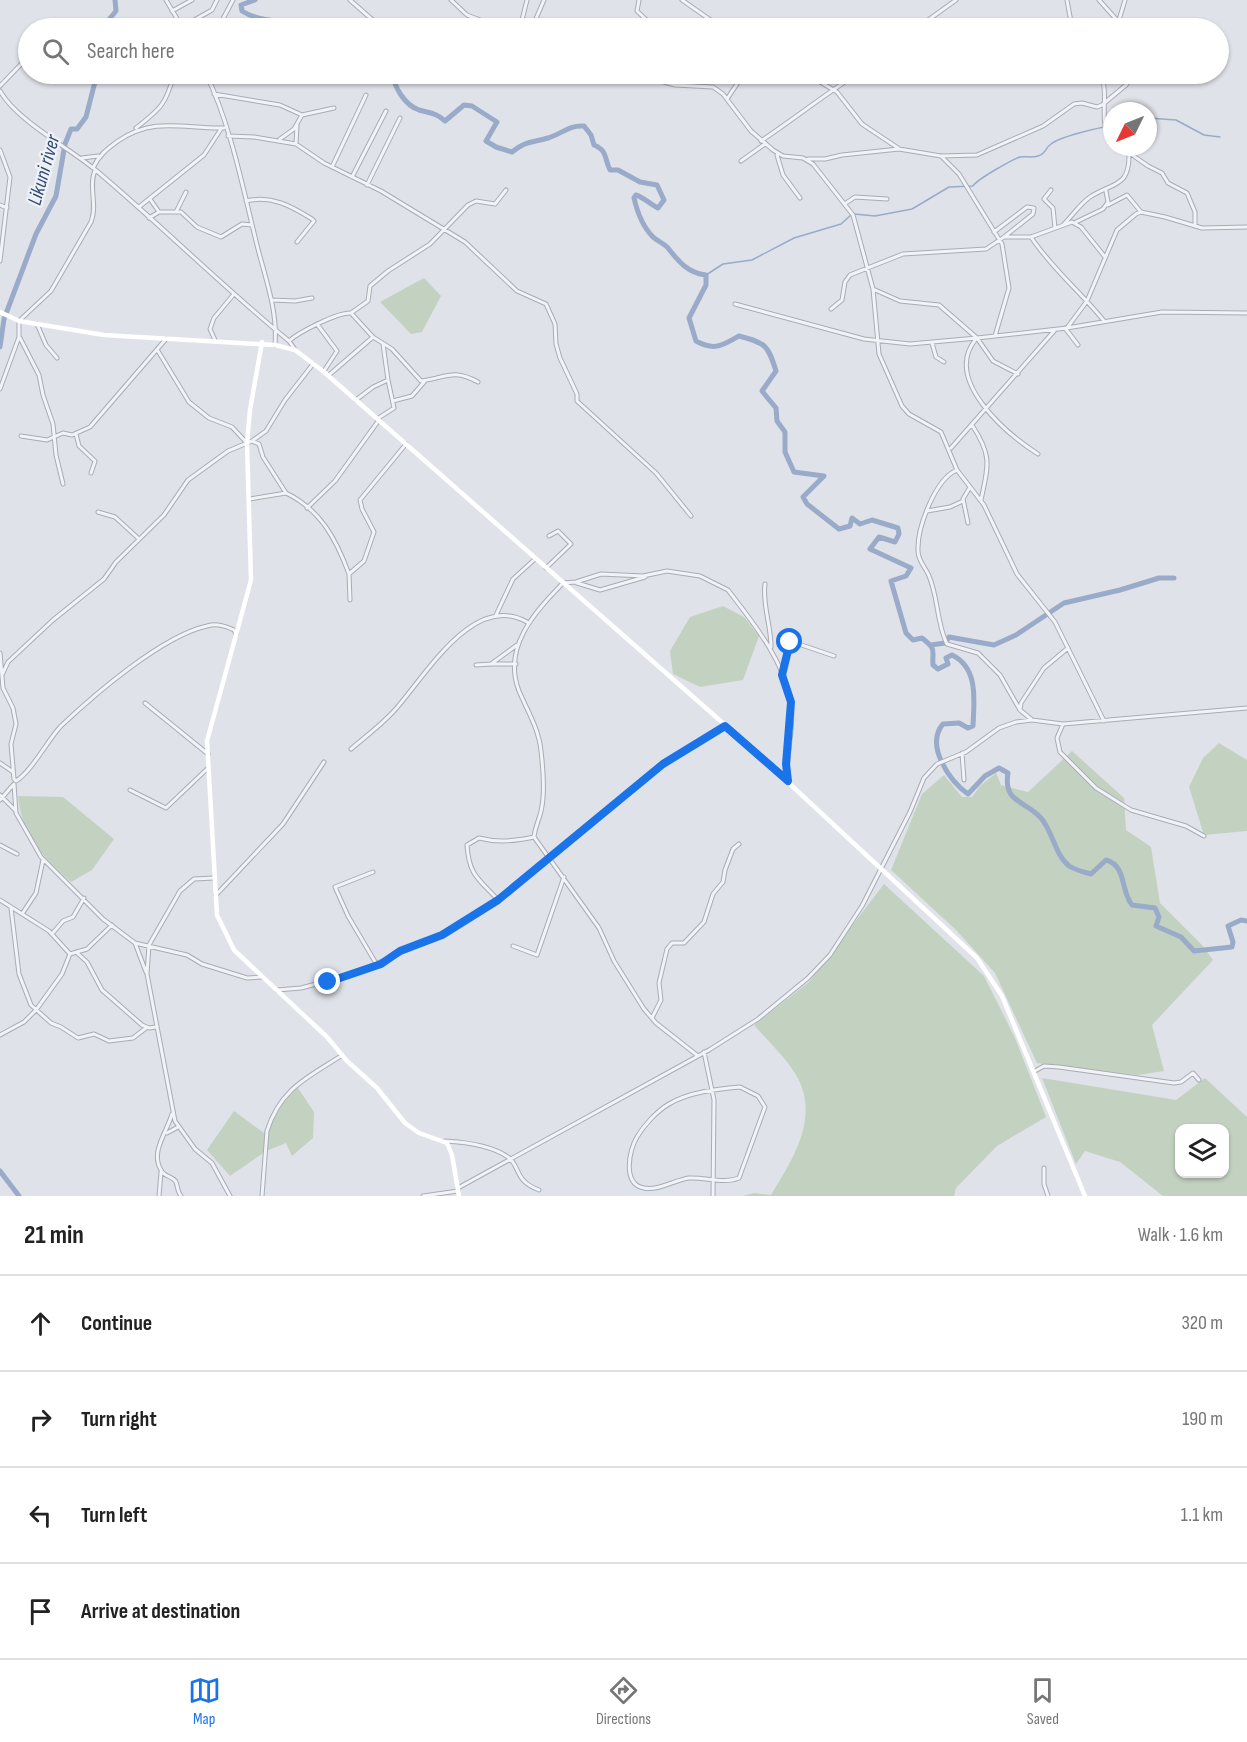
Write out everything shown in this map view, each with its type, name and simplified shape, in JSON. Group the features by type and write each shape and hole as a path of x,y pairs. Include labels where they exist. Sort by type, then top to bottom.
{"street":[{"path":"166,0 176,18"},
{"path":"172,11 192,0"},
{"path":"199,18 212,10 217,0"},
{"path":"223,18 233,0"},
{"path":"350,0 370,18"},
{"path":"451,0 472,18"},
{"path":"523,18 528,0"},
{"path":"536,18 544,0"},
{"path":"639,0 637,11 644,18"},
{"path":"682,0 708,18"},
{"path":"931,18 956,0"},
{"path":"1067,0 1071,18"},
{"path":"1099,0 1117,18"},
{"path":"1120,18 1125,0"},
{"path":"0,86 18,67"},
{"path":"79,158 89,159 100,155 150,119 165,103 171,84"},
{"path":"210,84 223,128 228,136 272,300 276,332 275,345"},
{"path":"676,84 709,85 726,99 738,117 777,153 803,158 825,159 899,149 941,156 982,154 1043,126 1074,104 1082,103 1097,107 1103,104"},
{"path":"726,99 737,84"},
{"path":"822,84 847,102 862,124 899,149"},
{"path":"741,161 841,84"},
{"path":"1103,84 1104,102"},
{"path":"1105,102 1127,84"},
{"path":"0,93 41,131 94,169 138,207 276,332 289,341 295,350 378,419 788,781 984,966 1002,996 1035,1071 1085,1196"},
{"path":"214,94 280,105 302,115 334,108"},
{"path":"332,167 366,95"},
{"path":"352,177 386,111"},
{"path":"280,140 297,125 302,115"},
{"path":"368,184 400,118"},
{"path":"133,132 153,125 223,128"},
{"path":"296,144 297,125"},
{"path":"138,207 204,155 223,128"},
{"path":"228,136 280,140 296,144 332,167 368,184 478,252 517,291 546,303 555,324 556,344 577,394 576,401 656,473 691,516"},
{"path":"0,150 10,177 0,261"},
{"path":"777,153 783,175 800,198"},
{"path":"0,389 19,337 19,321 51,291 91,222 94,212 90,182 100,155"},
{"path":"941,156 959,174 994,232 1001,239 1009,288 995,336"},
{"path":"1063,225 1082,203 1106,191 1128,174 1129,156"},
{"path":"1134,156 1160,171 1166,181 1187,194 1195,212 1195,225"},
{"path":"803,158 813,164 846,204 863,245 866,267 873,289 880,358 902,406 909,414 939,429 950,449 957,470 981,501 1017,574 1049,612 1104,721"},
{"path":"289,341 317,324 341,314 351,313 368,301 370,286 387,271 430,244 473,201 495,204 506,190"},
{"path":"1051,190 1044,199 1053,208 1055,228"},
{"path":"1106,191 1107,205"},
{"path":"176,212 186,192"},
{"path":"1001,239 1031,237 1074,223 1127,195 1141,212 1204,228 1247,227"},
{"path":"846,204 855,197 886,199"},
{"path":"246,201 261,198 279,201 312,219 314,221 297,242"},
{"path":"150,199 159,212"},
{"path":"0,205 7,208"},
{"path":"831,309 842,300 848,277 866,267 884,264 906,254 986,249 1034,214 1034,208 1027,207 994,232"},
{"path":"149,218 159,212 184,214 197,227 221,237 242,224 252,225"},
{"path":"1066,328 1087,301 1120,226 1141,212"},
{"path":"1074,223 1081,227 1106,257"},
{"path":"1031,237 1061,276 1104,321"},
{"path":"873,289 900,301 939,304 977,338 993,361 1000,367 1018,374"},
{"path":"215,340 210,329 214,318 234,294"},
{"path":"272,300 295,301 312,298"},
{"path":"735,304 828,330 878,340 932,342 1066,328 1162,312 1247,313"},
{"path":"351,313 373,337 393,349 416,377 425,381"},
{"path":"4,314 19,321 104,335 262,342 295,350"},
{"path":"37,324 46,345 57,358"},
{"path":"317,324 337,351 326,374"},
{"path":"950,449 987,410 1057,328"},
{"path":"1066,328 1078,345"},
{"path":"19,337 39,375 63,484"},
{"path":"326,374 373,337"},
{"path":"21,436 26,435 42,440 54,436 76,434 90,427 158,351 166,338"},
{"path":"977,338 968,351 966,370 973,389 987,410 1022,444 1038,454"},
{"path":"262,342 250,410 251,580 209,733 208,754 217,915 228,941 262,977 372,1082 412,1129 445,1141 480,1146 510,1160 527,1186 538,1190"},
{"path":"932,342 936,357 944,362"},
{"path":"308,508 336,481 378,419 392,411 393,401 383,344"},
{"path":"158,351 189,402 209,418 232,427 249,443 260,444 263,457 286,493 323,521 336,540 350,574 350,600"},
{"path":"1,678 8,662 53,620 104,579 112,567 164,514 188,480 228,451 249,443 266,431 285,400 314,364"},
{"path":"393,401 412,396 425,381 449,374 467,376 478,382"},
{"path":"356,400 373,387 388,380"},
{"path":"972,425 988,462 989,472 981,501"},
{"path":"76,434 80,447 95,461 91,473"},
{"path":"350,574 364,561 374,532 360,500 406,444"},
{"path":"957,470 948,476 932,498 921,527 917,553 930,577 944,638 951,646 978,653 1000,675 1020,710 1032,720"},
{"path":"927,511 950,507 963,501 970,487"},
{"path":"250,499 286,493"},
{"path":"963,501 968,523"},
{"path":"98,512 115,517 139,539"},
{"path":"546,568 571,544 558,531 549,536"},
{"path":"496,615 513,579 536,558"},
{"path":"576,582 600,590 659,572 686,573 728,590 771,649 791,702 786,764 788,781"},
{"path":"534,837 543,804 541,750 535,727 517,684 516,664 518,644 527,622 563,583 576,582 601,574 648,576"},
{"path":"765,584 764,602 771,626 771,649"},
{"path":"351,749 393,712 434,661 461,634 496,615 511,615 527,622"},
{"path":"237,636 234,630 225,626 208,626 182,636 153,653 61,726 48,739 24,775 1,797 15,810 44,860 84,898 97,914 135,943 186,955 202,964 247,978 262,977"},
{"path":"782,675 790,642 789,633"},
{"path":"790,642 834,656"},
{"path":"492,664 518,644"},
{"path":"1020,710 1024,698 1041,673 1068,648"},
{"path":"0,653 3,688 16,724 11,744 15,810"},
{"path":"476,665 516,664"},
{"path":"146,704 208,754"},
{"path":"423,1196 458,1192 510,1160 698,1056 758,1018 818,970 839,942 882,870 924,778 938,764 962,753 1004,725 1032,720 1063,724 1247,708"},
{"path":"1063,724 1057,738 1060,752 1096,788 1131,810 1186,826 1204,836"},
{"path":"276,990 334,981 377,965 400,951 442,935 498,900 663,764 725,726"},
{"path":"962,753 964,780"},
{"path":"215,895 278,830 300,802 324,762"},
{"path":"0,763 13,772"},
{"path":"130,790 167,808 209,768"},
{"path":"534,837 599,928 614,961 652,1018 698,1056"},
{"path":"498,900 474,877 467,844 479,838 495,842 505,839 513,842 534,837"},
{"path":"652,1018 661,1000 659,983 667,949 672,943 684,943 704,922 713,894 723,882 733,849 739,844"},
{"path":"0,845 17,854"},
{"path":"22,914 36,893 44,860"},
{"path":"373,872 335,887 348,916 377,965"},
{"path":"513,945 537,955 564,877"},
{"path":"147,974 149,945 182,889 194,879 214,878"},
{"path":"52,934 63,921 73,916 84,898"},
{"path":"0,900 52,934 70,954"},
{"path":"11,908 19,974 28,999 36,1010 51,1023 81,1039 94,1034 109,1041 133,1038 146,1028 156,1026"},
{"path":"0,1035 24,1022 36,1010 62,974 70,954 87,949 112,925"},
{"path":"135,943 147,974 153,1000 172,1113 178,1127 195,1149 212,1163 230,1196"},
{"path":"75,951 87,962 102,990 146,1028"},
{"path":"704,1052 713,1090 713,1196"},
{"path":"262,1196 266,1134 270,1121 291,1088 342,1055"},
{"path":"1035,1071 1044,1066 1059,1067 1174,1083 1181,1082 1192,1073 1199,1080"},
{"path":"743,1087 763,1100 765,1107 739,1178 712,1179 683,1179 651,1188 642,1188 631,1178 629,1163 635,1139 664,1107 689,1096 713,1090 743,1087"},
{"path":"159,1196 160,1141 172,1113"},
{"path":"164,1135 178,1127"},
{"path":"445,1141 450,1148 458,1192"},
{"path":"1044,1168 1043,1181 1048,1196"},
{"path":"161,1170 176,1183 181,1196"}],"green space":[{"path":"424,278 441,296 422,332 411,334 380,302"},
{"path":"723,606 744,617 759,636 743,680 700,687 673,674 670,651 690,617"},
{"path":"1219,743 1247,760 1247,831 1204,835 1189,787 1203,758"},
{"path":"1072,751 1124,798 1126,830 1151,847 1160,903 1202,945 1213,960 1152,1025 1164,1071 1138,1075 1037,1063 995,973 956,930 891,870 922,794 944,775 962,797 972,797 980,786 996,773 1001,785 1028,792"},
{"path":"18,796 63,797 114,839 92,870 71,882 35,844 24,823"},
{"path":"884,884 984,976 1015,1038 1046,1117 997,1146 956,1188 954,1196 743,1196 754,1193 771,1195 801,1138 806,1107 803,1091 796,1075 782,1055 754,1025 809,982"},
{"path":"1042,1078 1176,1100 1205,1078 1247,1117 1247,1196 1163,1196 1120,1162 1085,1151 1076,1164"},
{"path":"296,1085 314,1112 313,1138 292,1156 286,1143 266,1151 230,1176 207,1150 234,1111 264,1133 284,1098"}],"waterway":[{"name":"Likuni river","path":"110,18 116,11 115,0"},
{"path":"255,0 241,5 242,11 261,18"},
{"name":"Likuni river","path":"0,347 4,319 36,234 56,196 65,144 71,129 77,129 86,117 94,84"},
{"path":"395,84 401,95 414,108 436,115 445,121 464,105 472,106 497,122 486,141 512,152 526,144 574,127 584,126 591,135 594,145 604,152 610,170 618,170 640,182 657,185 664,200 658,208 639,196 636,195 634,198 643,223 649,233 666,246 684,266 706,275 706,285 689,318 696,341 708,346 718,346 739,336 760,343 768,350 776,371 762,391 776,408 777,421 785,432 785,452 794,472 824,476 803,497 807,504 839,529 850,526 852,518 860,524 872,520 898,528 899,534 895,542 879,537 870,549 911,568 906,576 891,581 906,633 913,640 922,638 930,645 933,650 933,665 938,669 948,664 946,658 952,655 961,661 967,668 973,686 973,726 968,728 959,723 943,724 938,733 938,752 954,781 968,794 985,776 999,768 1008,773 1007,783 1012,796 1041,818 1060,856 1069,866 1091,874 1106,860 1113,863 1120,873 1132,905 1155,908 1159,917 1156,926 1181,937 1194,951 1232,947 1233,942 1228,926 1241,920 1247,921"},
{"path":"1157,119 1176,120 1204,135 1220,137"},
{"path":"854,214 875,216 912,209 949,187 973,186 1003,165 1020,157 1041,155 1051,144 1062,138 1103,128"},
{"path":"706,275 723,264 752,260 794,238 841,224 851,215"},
{"path":"931,645 945,643 949,637 994,645 1016,635 1064,603 1159,578 1174,578"},
{"path":"0,1171 19,1196"}],"route":[{"path":"328,982 381,964 400,951 442,935 498,900 554,851 663,764 725,726 788,781 786,764 791,702 782,675 790,642"}]}
